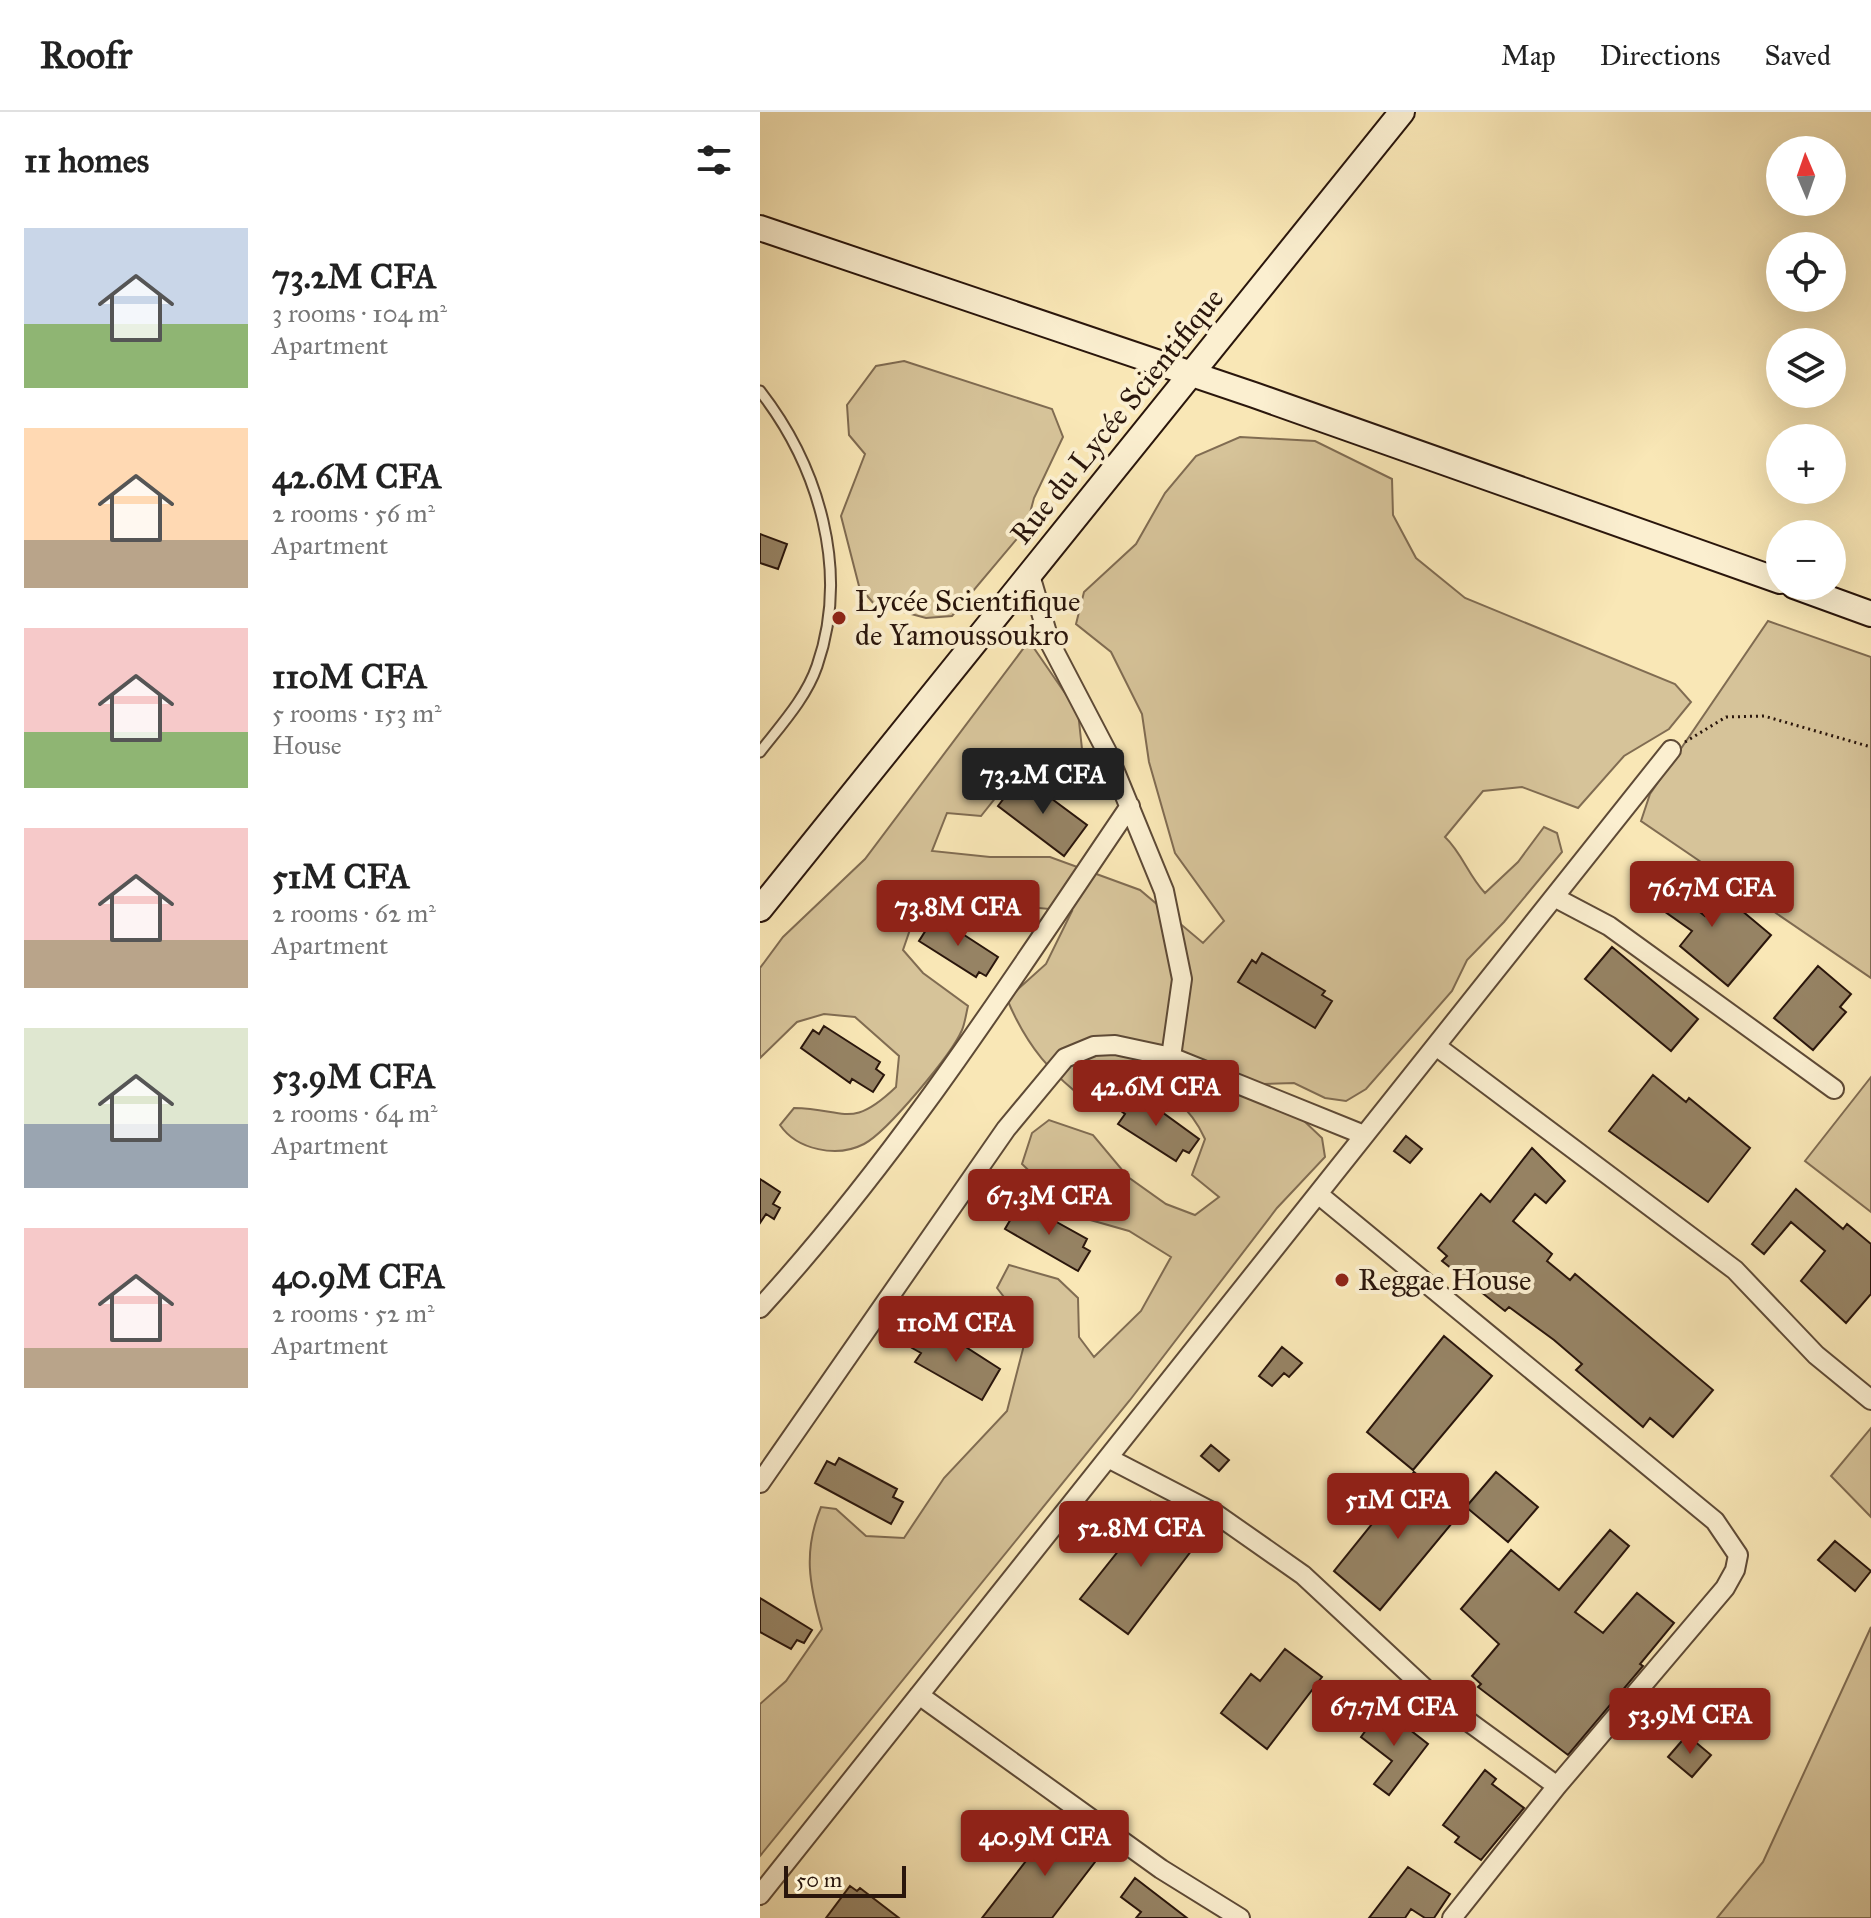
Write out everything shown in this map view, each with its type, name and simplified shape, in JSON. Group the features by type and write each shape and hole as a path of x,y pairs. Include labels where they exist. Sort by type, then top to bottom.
{"street":[{"name":"Rue du Lycée Scientifique","path":"760,909 1402,112"},
{"path":"760,228 1766,576"},
{"path":"1030,575 1050,643 1107,752 1164,891 1182,979 1171,1057"},
{"path":"1832,600 1871,614"},
{"path":"760,1895 1671,750"},
{"path":"760,1308 830,1232 940,1086 1130,806"},
{"path":"1554,897 1609,926 1834,1089"},
{"path":"760,1483 1006,1129 1059,1064 1094,1046 1115,1045 1171,1057 1364,1135"},
{"path":"1436,1046 1735,1270 1816,1355 1871,1400"},
{"path":"1318,1194 1715,1521 1738,1555 1725,1588 1557,1786 1452,1918"},
{"path":"1108,1458 1216,1514 1290,1566 1432,1695 1557,1786"},
{"path":"919,1695 1161,1869 1240,1918"}],"lane":[{"path":"760,391 800,451 811,478 827,533 830,566 826,633 817,667 802,697 760,752"}],"path":[{"path":"1671,750 1726,717 1764,716 1871,747"}],"shaded area":[{"path":"904,361 1052,409 1063,437 1034,498 1026,528 952,616 926,618 874,604 859,586 841,516 865,454 849,435 847,405 876,366"},
{"path":"1240,437 1315,441 1392,479 1393,515 1416,558 1465,598 1675,684 1691,702 1669,729 1624,756 1578,808 1522,787 1483,791 1445,837 1485,893 1518,862 1544,827 1557,833 1562,852 1504,922 1467,960 1452,991 1366,1089 1346,1101 1325,1098 1294,1083 1264,1084 1263,1103 1302,1119 1322,1138 1325,1157 1277,1208 1130,1400 760,1856 760,1704 786,1681 822,1629 810,1568 812,1538 821,1507 836,1509 866,1536 904,1538 944,1478 1007,1411 1024,1345 1021,1319 997,1288 1009,1265 1058,1279 1078,1298 1079,1337 1094,1357 1141,1311 1171,1257 1129,1231 1087,1219 1052,1193 1022,1164 1032,1133 1049,1120 1093,1135 1128,1177 1166,1204 1195,1215 1219,1197 1192,1175 1205,1139 1176,1100 1156,1088 1132,1084 1092,1105 1064,1082 1042,1058 1015,1016 1007,999 1046,964 1072,911 1017,906 914,918 903,950 923,973 968,1006 963,1027 933,1073 902,1109 874,1137 853,1148 830,1151 807,1146 787,1134 780,1125 794,1108 848,1114 868,1109 896,1087 899,1056 855,1017 824,1014 797,1022 760,1058 760,968 783,937 865,859 1029,641 1078,712 1087,795 1061,790 1024,762 981,816 947,813 932,851 990,857 1050,857 1140,890 1203,943 1224,921 1175,853 1149,762 1142,714 1111,652 1076,624 1084,592 1136,544 1165,493 1196,456"},
{"path":"1768,621 1871,657 1871,978 1641,821 1650,794"},
{"path":"1871,1077 1871,1212 1805,1161"},
{"path":"1871,1428 1871,1517 1831,1476"},
{"path":"1871,1627 1871,1918 1717,1918 1763,1862"}],"building":[{"path":"760,534 787,544 778,569 760,563"},
{"path":"1021,776 1087,825 1064,856 998,806"},
{"path":"1674,868 1694,885 1682,898 1705,916 1723,895 1771,935 1728,986 1680,946 1692,931 1647,899"},
{"path":"935,916 998,957 986,976 979,972 976,977 919,941"},
{"path":"1612,947 1698,1019 1671,1051 1585,979"},
{"path":"1262,953 1325,991 1322,995 1332,1001 1315,1028 1238,982 1252,960 1256,963"},
{"path":"1818,966 1851,994 1840,1007 1846,1012 1813,1050 1774,1018"},
{"path":"824,1026 880,1062 876,1069 884,1075 873,1092 852,1079 850,1083 801,1048 813,1030 819,1034"},
{"path":"1653,1075 1686,1102 1689,1098 1750,1148 1708,1202 1609,1131"},
{"path":"1126,1094 1145,1106 1148,1102 1199,1139 1189,1153 1183,1150 1176,1161 1118,1124 1125,1114 1117,1108"},
{"path":"1406,1136 1422,1149 1410,1163 1394,1151"},
{"path":"1532,1148 1565,1181 1546,1203 1535,1194 1513,1221 1552,1254 1547,1261 1570,1280 1575,1274 1713,1390 1673,1437 1650,1418 1643,1427 1576,1370 1582,1364 1554,1340 1509,1307 1505,1311 1442,1261 1447,1256 1438,1248 1465,1214 1481,1194 1490,1202"},
{"path":"760,1179 780,1192 773,1204 780,1208 774,1219 766,1214 760,1223"},
{"path":"1796,1189 1843,1229 1847,1224 1871,1244 1871,1294 1846,1323 1801,1281 1825,1251 1791,1222 1764,1254 1752,1244"},
{"path":"1026,1205 1087,1239 1083,1247 1090,1251 1078,1271 1005,1229 1016,1210 1022,1213"},
{"path":"922,1332 942,1343 947,1335 1000,1369 982,1400 915,1362 921,1353 912,1348"},
{"path":"1444,1336 1492,1376 1413,1470 1367,1432"},
{"path":"1282,1347 1302,1363 1289,1377 1284,1373 1272,1386 1259,1376"},
{"path":"1211,1445 1229,1460 1219,1471 1201,1456"},
{"path":"839,1458 897,1489 893,1497 903,1502 891,1524 815,1483 827,1461 835,1465"},
{"path":"1414,1472 1462,1511 1380,1610 1334,1571"},
{"path":"1496,1472 1538,1507 1508,1542 1466,1507"},
{"path":"1151,1502 1201,1538 1128,1634 1080,1599 1143,1520 1139,1518"},
{"path":"1610,1530 1629,1546 1575,1612 1603,1633 1637,1593 1674,1623 1640,1664 1643,1666 1568,1755 1478,1687 1481,1684 1472,1676 1499,1644 1461,1609 1511,1550 1559,1590"},
{"path":"1835,1541 1871,1571 1855,1591 1818,1560"},
{"path":"760,1598 812,1630 804,1643 797,1640 791,1649 760,1632"},
{"path":"1285,1649 1322,1677 1267,1749 1221,1713 1251,1674 1260,1681"},
{"path":"1382,1708 1428,1744 1389,1795 1374,1784 1392,1761 1361,1737"},
{"path":"1687,1735 1711,1755 1692,1777 1668,1757"},
{"path":"1485,1770 1496,1779 1492,1784 1524,1808 1481,1860 1455,1842 1459,1837 1443,1825"},
{"path":"1060,1817 1072,1826 1063,1838 1083,1853 1090,1843 1101,1851 1052,1918 982,1918"},
{"path":"1408,1867 1450,1894 1434,1918 1425,1918 1411,1909 1405,1918 1369,1918"},
{"path":"1135,1878 1187,1918 1136,1918 1141,1912 1121,1897"},
{"path":"850,1886 857,1891 860,1888 899,1918 826,1918"}],"place":[{"name":"Lycée Scientifique de Yamoussoukro","path":"839,618"},
{"name":"Reggae House","path":"1342,1280"}]}
